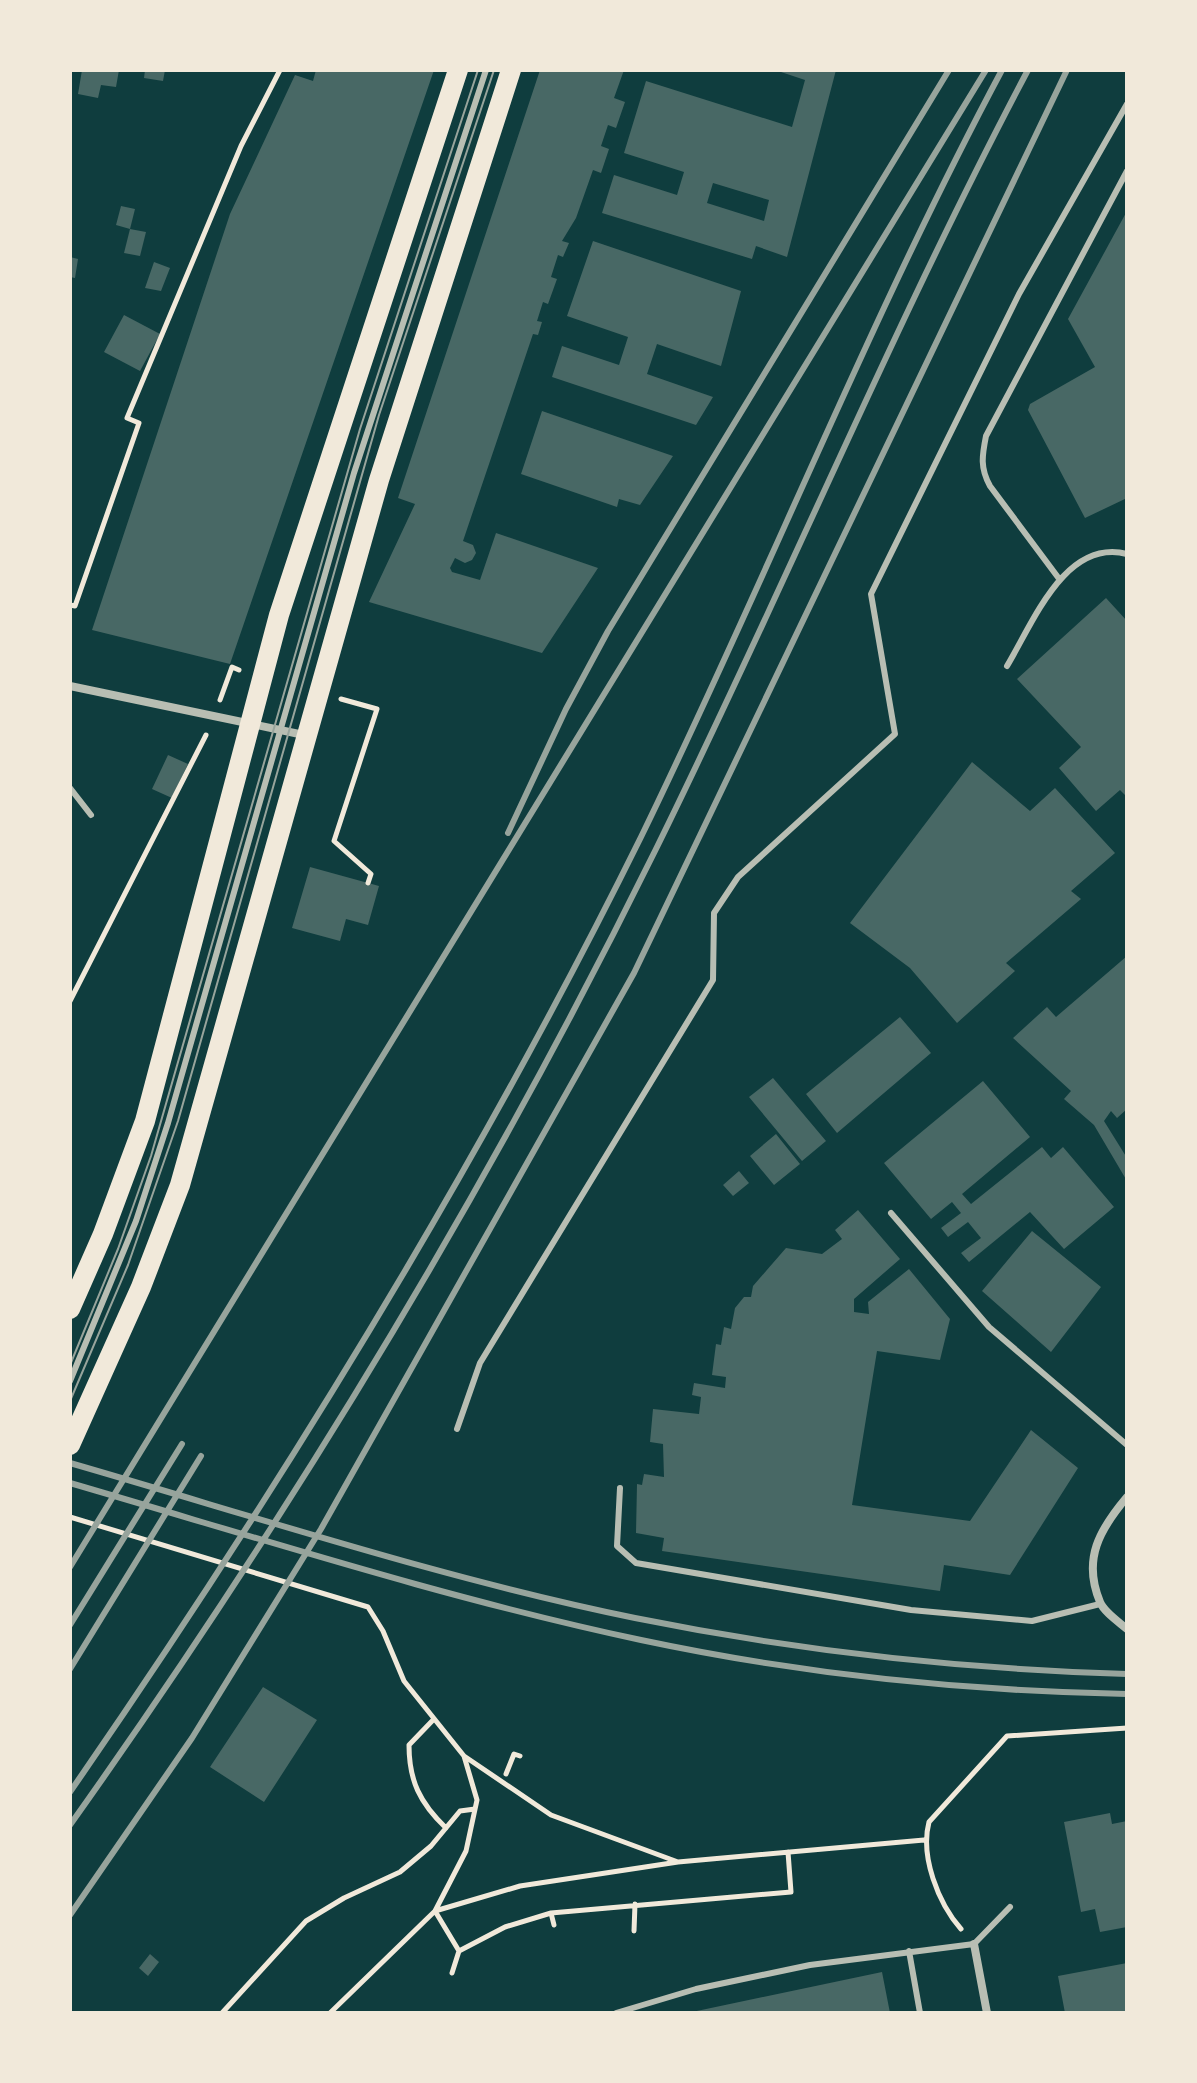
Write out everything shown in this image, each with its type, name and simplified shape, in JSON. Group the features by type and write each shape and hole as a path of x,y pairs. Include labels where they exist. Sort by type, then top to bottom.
{"main road":[{"path":"70,1309 103,1234 145,1121 249,724 320,482 458,70"},
{"path":"70,1445 141,1287 180,1185 379,480 511,70"}],"street":[{"path":"70,686 305,735"},
{"path":"1127,1497 1096,1539 1095,1571 1100,1604 1127,1629"},
{"path":"974,1944 987,2013"}],"lane":[{"path":"70,1381 136,1221 168,1123 368,427 486,70"},
{"path":"457,1429 480,1363 713,980 714,913 738,877 895,734 871,594 1019,294 1127,104"},
{"path":"1060,580 990,486 981,471 982,455 986,436 1127,171"},
{"path":"1007,666 1060,580 1073,566 1096,553 1109,550 1127,554"},
{"path":"70,788 91,815"},
{"path":"891,1213 989,1327 1127,1445"},
{"path":"620,1488 617,1546 636,1563 911,1610 1032,1621 1100,1604"},
{"path":"616,2013 696,1989 767,1974 974,1944 1010,1907"},
{"path":"909,1951 920,2013"}],"path":[{"path":"70,605 75,606 139,423 127,418 241,146 280,70"},
{"path":"331,697 377,709 334,841 371,874 368,883"},
{"path":"70,1001 189,776 214,717"},
{"path":"70,1517 348,1599 371,1610 404,1681 464,1756 551,1815 678,1862"},
{"path":"434,1719 409,1745 409,1771 428,1810 446,1828"},
{"path":"974,1944 944,1909 924,1840 929,1822 1007,1736 1127,1728"},
{"path":"506,1774 514,1754 520,1756"},
{"path":"330,2013 435,1911 466,1851 477,1800 464,1756"},
{"path":"222,2013 306,1921 344,1898 400,1872 460,1811 475,1809"},
{"path":"435,1911 520,1886 678,1862 924,1840"},
{"path":"452,1973 459,1951 505,1927 551,1913 791,1892 788,1852"},
{"path":"634,1931 635,1904"},
{"path":"435,1911 459,1951"},
{"path":"551,1913 554,1925"}],"building":[{"path":"82,70 119,70 116,87 101,85 98,98 78,94"},
{"path":"145,70 165,70 163,81 144,78"},
{"path":"316,70 434,70 230,664 92,630 230,214 295,75 313,81"},
{"path":"540,70 624,70 614,98 625,102 616,128 608,125 601,146 609,149 601,173 593,170 576,218 562,241 569,243 563,257 558,255 551,277 557,279 548,304 543,302 537,321 542,322 538,335 533,334 463,541 473,545 476,553 472,560 465,563 455,558 450,568 452,572 480,580 496,533 598,568 542,653 369,602 415,504 398,498"},
{"path":"775,70 836,70 787,257 756,246 752,259 602,213 614,175 677,195 684,172 624,153 646,81 792,127 805,80","holes":["713,183 769,200 764,221 707,203"]},
{"path":"121,206 135,209 130,229 116,225"},
{"path":"1127,211 1127,498 1085,518 1028,410 1030,404 1095,367 1068,319"},
{"path":"130,229 146,232 140,256 124,253"},
{"path":"593,241 741,291 721,366 657,344 647,374 713,397 696,425 552,377 562,346 619,365 628,337 567,316"},
{"path":"70,257 78,259 75,278 70,277"},
{"path":"154,262 170,268 161,291 145,288"},
{"path":"124,315 160,334 140,371 104,352"},
{"path":"542,411 673,456 640,505 619,499 617,507 521,474"},
{"path":"1106,598 1127,621 1127,797 1120,790 1096,811 1059,768 1081,747 1017,679"},
{"path":"168,755 188,764 172,798 152,789"},
{"path":"972,762 1030,811 1055,788 1115,853 1071,891 1081,899 1006,963 1015,971 957,1023 910,968 850,923"},
{"path":"310,867 379,886 368,925 346,919 340,941 292,928"},
{"path":"1127,956 1127,1109 1117,1118 1111,1111 1104,1121 1127,1158 1127,1181 1094,1125 1064,1099 1071,1091 1013,1038 1047,1007 1056,1017"},
{"path":"900,1017 931,1053 837,1133 806,1094"},
{"path":"773,1078 826,1141 802,1161 749,1097"},
{"path":"983,1081 1030,1137 962,1194 971,1204 1042,1147 1051,1158 1063,1147 1114,1207 1064,1249 1030,1212 969,1262 961,1253 981,1238 968,1222 948,1237 941,1228 961,1213 952,1202 931,1219 884,1163"},
{"path":"776,1134 800,1164 774,1185 750,1156"},
{"path":"739,1171 749,1183 733,1196 723,1185"},
{"path":"858,1210 900,1259 854,1299 854,1312 869,1314 868,1302 909,1269 950,1319 940,1360 877,1351 852,1505 970,1521 1031,1430 1078,1468 1010,1575 944,1565 940,1591 662,1551 664,1538 636,1533 637,1484 642,1485 644,1474 664,1477 663,1444 650,1442 653,1409 699,1414 701,1397 692,1395 694,1383 725,1388 726,1377 712,1375 716,1344 721,1345 724,1327 731,1329 735,1308 744,1297 751,1297 753,1286 786,1248 822,1254 842,1239 835,1230"},
{"path":"1032,1231 1101,1287 1051,1352 982,1291"},
{"path":"263,1687 317,1720 264,1802 210,1767"},
{"path":"1110,1813 1112,1824 1127,1821 1127,1927 1100,1932 1095,1909 1081,1912 1064,1822"},
{"path":"150,1954 159,1962 148,1976 139,1968"},
{"path":"1127,1963 1127,2013 1065,2013 1058,1976"},
{"path":"882,1972 890,2013 692,2013 692,2012"}],"tram line":[{"path":"70,1365 118,1249 151,1156 360,429 478,70"},
{"path":"70,1401 128,1265 178,1121 379,415 494,70"}],"railway":[{"path":"508,833 566,709 608,631 949,70"},
{"path":"70,1567 986,70"},
{"path":"70,1792 300,1443 444,1205 512,1083 641,837 907,259 1002,70"},
{"path":"70,1825 151,1709 307,1471 382,1350 524,1103 655,851 884,361 1028,70"},
{"path":"70,1915 192,1738 321,1529 634,973 1067,70"},
{"path":"70,1625 182,1444"},
{"path":"70,1669 201,1456"},
{"path":"70,1463 422,1566 635,1618 757,1640 941,1663 1127,1674"},
{"path":"70,1483 425,1587 569,1624 701,1652 883,1679 1005,1689 1127,1694"}]}
